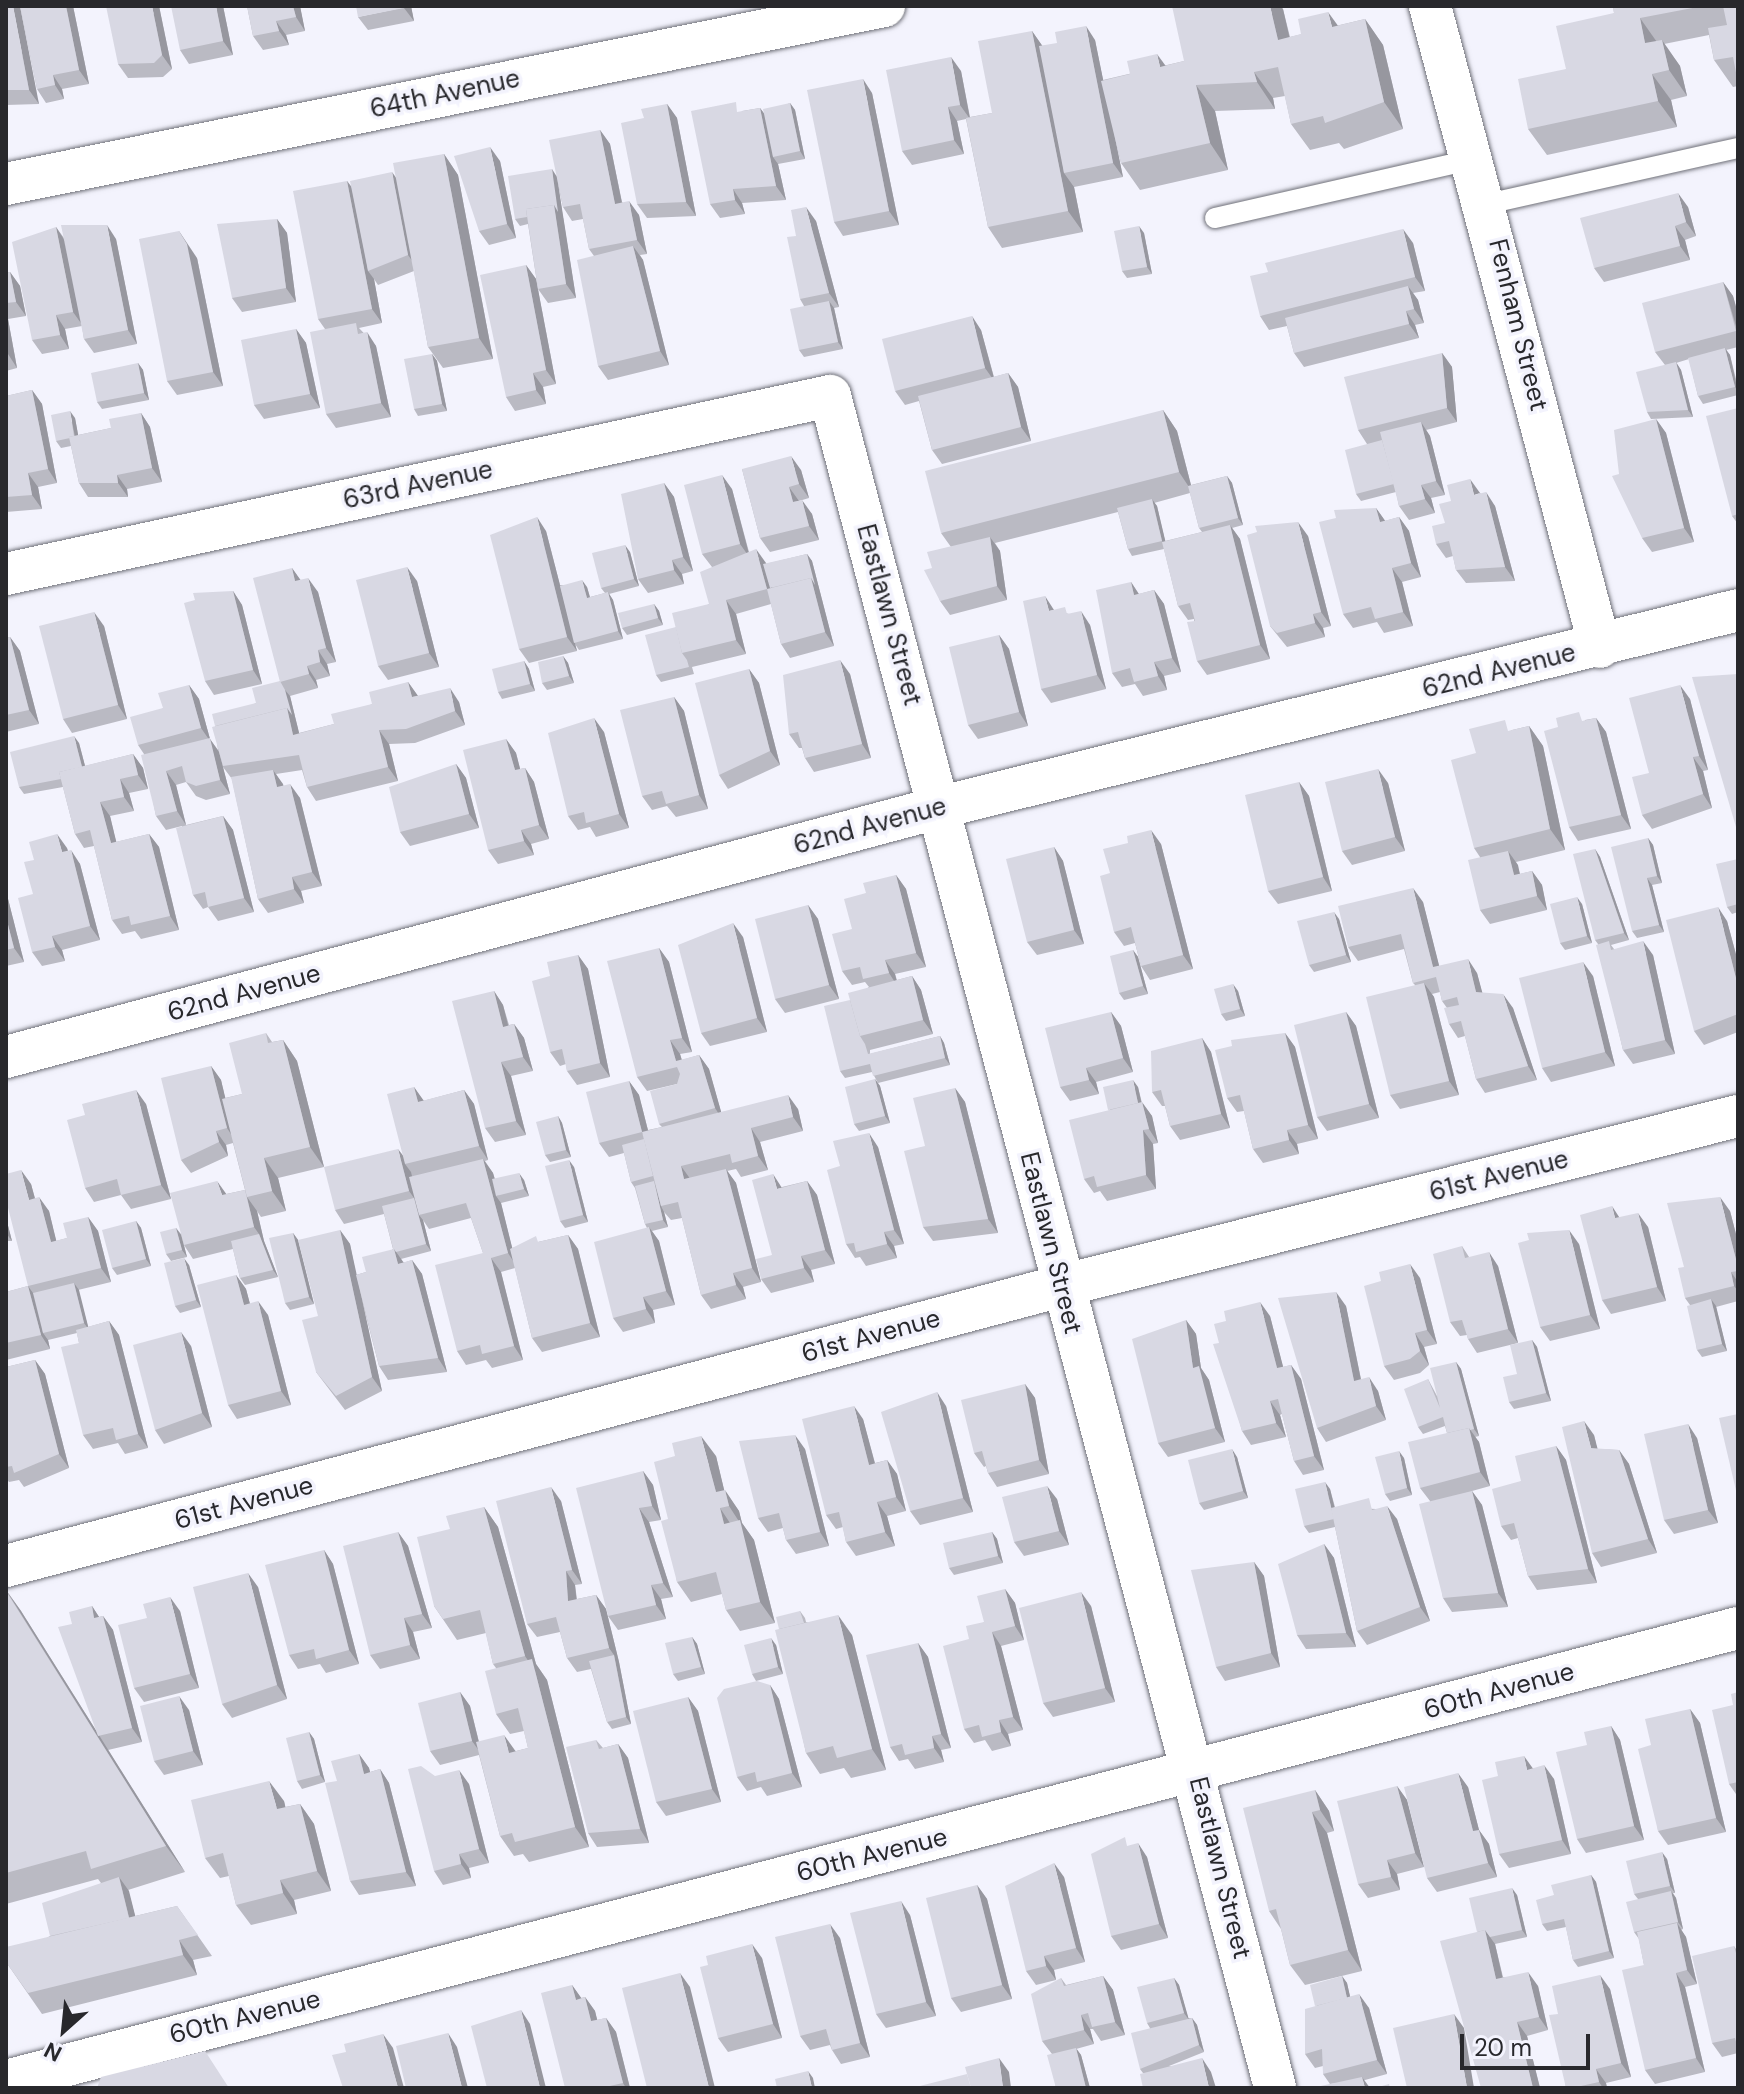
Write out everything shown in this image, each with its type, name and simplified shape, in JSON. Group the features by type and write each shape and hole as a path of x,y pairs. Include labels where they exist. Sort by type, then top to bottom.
{"street":[{"name":"64th Avenue","path":"6,184 884,6"},
{"name":"Fenham Street","path":"1430,6 1487,204 1600,647"},
{"name":"63rd Avenue","path":"6,574 830,396"},
{"name":"Eastlawn Street","path":"830,396 941,807 1061,1286 1195,1772 1275,2088"},
{"name":"62nd Avenue","path":"6,1057 941,807 1600,647 1738,610"},
{"name":"61st Avenue","path":"6,1566 1061,1286 1738,1116"},
{"name":"60th Avenue","path":"6,2081 1738,1628"}],"lane":[{"path":"1487,204 1738,148"},
{"path":"1215,218 1475,159"}],"building":[{"path":"6,6 13,6 29,90 6,90"},
{"path":"20,6 66,6 79,70 53,75 55,85 37,89"},
{"path":"106,6 152,6 162,55 154,63 118,64"},
{"path":"171,6 216,6 223,41 180,50"},
{"path":"247,6 293,6 296,17 276,21 279,31 253,36"},
{"path":"356,6 404,6 404,8 358,17"},
{"path":"1172,6 1270,6 1278,40 1301,34 1298,19 1328,12 1332,27 1365,19 1384,102 1325,123 1323,116 1291,124 1278,67 1254,72 1257,82 1196,85 1210,143 1121,163 1101,81 1130,74 1127,61 1157,54 1160,67 1184,61"},
{"path":"1613,6 1703,6 1640,18 1645,43 1662,40 1669,70 1652,74 1658,101 1528,129 1518,79 1566,69 1556,26 1614,13"},
{"path":"1723,6 1738,6 1738,83 1733,57 1714,60 1708,28 1727,25"},
{"path":"1086,26 1113,163 1064,173 1039,46 1057,43 1055,32"},
{"path":"1032,31 1068,211 988,227 966,118 992,113 978,41"},
{"path":"951,57 960,105 948,107 954,140 902,151 886,70"},
{"path":"863,79 889,211 834,222 807,90"},
{"path":"736,102 737,112 760,108 776,186 733,189 735,200 710,204 691,111"},
{"path":"790,103 800,151 773,157 763,109"},
{"path":"667,104 686,202 637,204 621,123 644,118 641,109"},
{"path":"600,130 615,204 629,201 637,240 589,249 580,204 563,207 549,140"},
{"path":"490,147 507,224 479,231 454,156"},
{"path":"444,154 479,338 428,347 393,163"},
{"path":"552,169 558,212 554,205 526,209 527,217 515,219 508,176"},
{"path":"392,172 408,255 368,271 350,181"},
{"path":"347,181 372,309 318,319 293,191"},
{"path":"1678,193 1686,222 1675,226 1680,246 1594,268 1580,218"},
{"path":"554,205 566,284 538,289 526,209"},
{"path":"806,207 829,293 800,299 787,237 796,236 791,210"},
{"path":"277,219 286,288 232,298 217,224"},
{"path":"61,225 107,225 128,330 84,339"},
{"path":"1139,226 1147,267 1122,271 1114,231"},
{"path":"56,227 73,312 56,315 60,335 32,340 12,242"},
{"path":"1403,229 1415,277 1260,316 1250,276 1268,272 1265,263"},
{"path":"179,231 187,244 213,372 167,381 139,239"},
{"path":"633,246 660,351 598,366 577,260"},
{"path":"526,265 546,370 533,373 536,390 506,397 480,275"},
{"path":"10,272 16,302 6,303 6,273"},
{"path":"1723,282 1736,331 1655,352 1642,303"},
{"path":"1408,286 1414,309 1406,311 1409,324 1294,353 1285,318"},
{"path":"829,301 838,342 799,350 790,309"},
{"path":"972,316 985,368 895,391 882,339"},
{"path":"356,323 358,334 367,332 381,403 326,414 310,332"},
{"path":"296,329 310,394 254,405 241,340"},
{"path":"1725,348 1735,387 1698,396 1688,358"},
{"path":"1442,353 1447,408 1358,430 1344,377"},
{"path":"432,354 442,404 414,409 404,359"},
{"path":"1676,362 1688,410 1647,412 1636,372"},
{"path":"138,363 144,393 97,402 91,373"},
{"path":"1008,373 1021,427 932,450 918,396"},
{"path":"32,390 48,469 28,473 32,495 6,497 6,396"},
{"path":"1738,408 1738,514 1732,516 1706,416"},
{"path":"1163,410 1179,472 941,533 925,471"},
{"path":"70,411 74,436 56,441 51,415"},
{"path":"141,413 152,468 117,475 118,483 79,483 69,437 111,428 109,419"},
{"path":"1656,419 1684,528 1642,538 1612,476 1619,474 1614,430"},
{"path":"1421,422 1436,481 1421,485 1425,499 1399,506 1380,432"},
{"path":"1382,440 1394,484 1356,494 1345,450"},
{"path":"791,456 799,484 789,487 793,502 802,500 809,526 760,538 742,469"},
{"path":"722,475 740,544 702,554 684,485"},
{"path":"1227,476 1238,518 1199,528 1188,486"},
{"path":"1470,479 1474,495 1486,492 1505,567 1456,570 1449,541 1436,544 1432,526 1445,523 1439,504 1451,501 1447,485"},
{"path":"664,483 683,557 672,560 674,570 638,579 621,494"},
{"path":"1152,499 1162,541 1128,549 1117,508"},
{"path":"1376,508 1380,522 1399,517 1411,563 1392,568 1403,612 1375,619 1371,607 1343,614 1319,522 1336,518 1334,510"},
{"path":"537,517 567,637 519,649 490,535"},
{"path":"1298,522 1321,612 1313,614 1315,623 1277,633 1270,626 1247,535 1257,532 1255,526"},
{"path":"1230,525 1260,645 1197,661 1187,622 1195,621 1190,603 1178,606 1162,542"},
{"path":"990,537 997,586 940,601 924,570 932,568 927,552"},
{"path":"625,545 634,579 601,588 592,553"},
{"path":"756,549 767,589 726,600 736,640 682,653 672,613 709,604 700,572"},
{"path":"807,554 815,585 811,578 770,588 763,564"},
{"path":"407,567 429,653 378,666 356,580"},
{"path":"292,568 295,581 308,578 326,648 318,650 320,662 307,666 309,674 280,682 253,578"},
{"path":"811,578 825,632 781,644 767,589"},
{"path":"582,580 587,598 608,592 618,631 574,643 560,586"},
{"path":"1131,582 1134,595 1154,590 1172,658 1154,662 1158,676 1134,682 1130,668 1112,673 1096,590"},
{"path":"233,591 253,670 205,681 184,603 195,600 193,593"},
{"path":"1045,596 1049,611 1065,607 1067,614 1081,611 1097,675 1041,689 1023,601"},
{"path":"654,604 658,618 622,628 618,613"},
{"path":"94,612 118,705 63,719 39,626"},
{"path":"676,627 689,667 656,675 645,635"},
{"path":"999,635 1019,712 968,725 949,647"},
{"path":"10,637 29,710 6,715 6,638"},
{"path":"563,656 569,676 542,683 538,662"},
{"path":"840,660 862,744 805,758 798,732 789,734 783,675"},
{"path":"524,661 530,684 498,692 492,669"},
{"path":"749,669 770,751 719,775 695,683"},
{"path":"1738,674 1738,827 1736,827 1692,677"},
{"path":"280,681 292,715 287,708 215,726 212,714 256,703 252,688"},
{"path":"408,682 412,697 450,688 455,711 406,729 379,730 388,767 307,787 299,755 223,766 212,727 287,708 293,735 334,724 331,714 372,704 369,692"},
{"path":"189,685 201,728 138,745 130,717 163,708 158,693"},
{"path":"1680,685 1699,756 1693,757 1703,794 1642,815 1632,777 1649,773 1629,698"},
{"path":"674,697 699,795 666,804 662,791 642,796 620,710"},
{"path":"1579,712 1582,721 1596,718 1621,815 1569,827 1544,731 1558,727 1556,718"},
{"path":"594,718 619,814 586,823 584,812 568,816 548,733"},
{"path":"1505,720 1508,731 1529,726 1550,829 1474,848 1451,760 1476,753 1469,729"},
{"path":"74,736 82,767 59,772 61,779 19,787 10,752"},
{"path":"210,738 220,780 196,786 186,782 182,766 166,771 177,811 156,816 141,755"},
{"path":"506,739 515,770 525,768 539,825 521,830 524,841 488,850 463,750"},
{"path":"133,754 138,775 120,779 124,797 100,802 111,843 149,834 170,916 131,925 129,916 112,920 90,830 75,834 59,772"},
{"path":"456,764 469,814 400,832 389,787"},
{"path":"1378,769 1395,837 1342,851 1325,782"},
{"path":"273,770 277,787 290,784 312,872 292,877 294,889 258,899 231,777"},
{"path":"1299,782 1323,877 1268,891 1245,795"},
{"path":"223,816 244,898 208,907 205,892 193,895 176,828"},
{"path":"1151,830 1183,955 1141,966 1131,927 1114,932 1100,876 1110,873 1103,849 1128,843 1127,836"},
{"path":"57,834 62,852 71,850 90,926 52,936 55,947 32,952 18,898 33,894 24,862 34,860 29,842"},
{"path":"1648,838 1657,876 1647,878 1659,925 1632,931 1611,847"},
{"path":"1054,847 1074,930 1027,942 1006,859"},
{"path":"1595,849 1624,933 1595,940 1573,854"},
{"path":"1508,851 1514,875 1532,871 1537,896 1480,910 1468,860"},
{"path":"1738,859 1738,904 1727,907 1716,864"},
{"path":"896,875 916,953 885,960 889,973 863,979 860,967 842,971 832,934 852,929 844,899 866,893 863,883"},
{"path":"1413,888 1433,967 1468,959 1476,992 1503,994 1528,1066 1476,1079 1461,1021 1449,1024 1444,1008 1459,1005 1457,997 1442,1001 1436,977 1413,983 1401,934 1348,947 1338,906"},
{"path":"1577,897 1587,936 1560,943 1550,904"},
{"path":"808,905 829,985 775,999 755,919"},
{"path":"1718,907 1738,986 1738,1014 1694,1031 1666,920"},
{"path":"1334,912 1346,955 1309,965 1297,921"},
{"path":"6,917 14,948 6,950"},
{"path":"733,923 757,1018 701,1033 678,945"},
{"path":"1609,941 1611,950 1643,941 1665,1040 1623,1050 1596,945"},
{"path":"659,948 682,1038 670,1040 676,1061 699,1055 715,1108 659,1124 650,1091 677,1084 680,1074 677,1067 637,1077 607,961"},
{"path":"1133,950 1143,986 1119,993 1110,956"},
{"path":"578,955 600,1063 567,1071 562,1049 550,1052 532,981 550,976 547,962"},
{"path":"1583,962 1605,1052 1542,1068 1519,978"},
{"path":"912,976 923,1020 860,1036 848,993"},
{"path":"1424,983 1449,1081 1390,1095 1366,997"},
{"path":"1233,984 1240,1009 1221,1014 1214,989"},
{"path":"494,991 503,1027 514,1024 523,1057 501,1062 516,1121 485,1128 452,1001"},
{"path":"850,1000 868,1054 940,1036 945,1058 873,1076 870,1064 840,1071 824,1006"},
{"path":"1111,1012 1123,1058 1086,1068 1089,1080 1060,1087 1045,1028"},
{"path":"1346,1012 1369,1104 1317,1117 1294,1025"},
{"path":"266,1033 268,1043 283,1040 310,1147 264,1158 272,1191 247,1197 222,1099 242,1094 229,1043"},
{"path":"1285,1033 1308,1125 1287,1130 1289,1140 1253,1149 1240,1095 1227,1098 1215,1050 1232,1046 1231,1040"},
{"path":"1202,1038 1221,1114 1170,1126 1161,1090 1152,1092 1151,1051"},
{"path":"211,1066 227,1128 216,1131 219,1142 181,1160 161,1078"},
{"path":"875,1079 885,1116 854,1124 845,1087"},
{"path":"1133,1080 1138,1103 1108,1110 1103,1087"},
{"path":"629,1081 642,1132 599,1143 586,1092"},
{"path":"414,1087 418,1102 464,1090 479,1146 405,1164 387,1094"},
{"path":"955,1088 988,1219 923,1227 904,1151 925,1146 913,1098"},
{"path":"136,1090 161,1185 121,1195 117,1179 85,1188 67,1120 85,1115 82,1104"},
{"path":"788,1095 793,1117 751,1128 758,1156 732,1163 730,1154 681,1166 684,1179 726,1169 752,1268 733,1273 736,1285 701,1295 678,1202 661,1206 642,1132"},
{"path":"1142,1102 1149,1129 1143,1130 1146,1175 1097,1187 1094,1176 1084,1179 1069,1120"},
{"path":"558,1116 566,1150 545,1155 536,1122"},
{"path":"869,1133 894,1230 884,1232 887,1244 856,1252 854,1243 846,1244 827,1170 840,1166 833,1141"},
{"path":"644,1139 653,1176 631,1182 622,1145"},
{"path":"398,1149 409,1191 335,1210 324,1167"},
{"path":"483,1159 508,1253 491,1258 514,1346 482,1354 480,1345 457,1351 435,1265 483,1253 466,1203 419,1215 409,1177"},
{"path":"569,1160 583,1215 560,1221 545,1166"},
{"path":"21,1170 29,1200 39,1197 51,1242 67,1238 63,1223 88,1217 101,1268 28,1286 6,1200 6,1174"},
{"path":"519,1173 524,1189 496,1196 492,1179"},
{"path":"773,1174 777,1189 807,1181 825,1250 801,1256 804,1268 761,1279 756,1259 772,1255 752,1180"},
{"path":"217,1181 222,1195 245,1190 254,1227 184,1245 170,1193"},
{"path":"654,1181 663,1220 645,1224 635,1186"},
{"path":"1720,1197 1738,1267 1738,1271 1731,1272 1734,1286 1685,1298 1678,1268 1684,1267 1667,1203"},
{"path":"414,1198 426,1244 396,1252 394,1249 394,1252 382,1206"},
{"path":"1612,1206 1615,1218 1638,1213 1657,1287 1602,1300 1580,1215"},
{"path":"136,1221 146,1259 112,1268 102,1230"},
{"path":"649,1227 666,1291 643,1297 646,1309 613,1318 594,1242"},
{"path":"176,1228 182,1250 166,1254 160,1232"},
{"path":"340,1230 372,1377 336,1396 316,1372 302,1320 318,1316 298,1240"},
{"path":"1569,1230 1590,1315 1540,1327 1518,1243 1529,1240 1527,1233"},
{"path":"293,1233 309,1297 285,1303 269,1238"},
{"path":"259,1234 273,1270 240,1278 231,1241"},
{"path":"568,1235 590,1323 532,1338 510,1249 536,1236 538,1242"},
{"path":"1462,1246 1465,1258 1489,1252 1508,1329 1468,1339 1462,1320 1450,1322 1433,1254"},
{"path":"394,1249 398,1264 412,1260 438,1358 379,1366 356,1275 366,1272 362,1257"},
{"path":"184,1258 196,1300 175,1306 164,1263"},
{"path":"1410,1264 1427,1330 1415,1333 1420,1351 1410,1359 1384,1366 1364,1286 1381,1281 1379,1272"},
{"path":"236,1275 244,1305 258,1301 281,1391 228,1405 197,1285"},
{"path":"74,1283 84,1323 43,1333 33,1293"},
{"path":"28,1286 41,1335 6,1343 6,1292"},
{"path":"1336,1292 1354,1381 1369,1377 1376,1406 1317,1428 1278,1298"},
{"path":"1711,1299 1722,1344 1697,1350 1687,1306"},
{"path":"1260,1302 1277,1368 1291,1365 1314,1456 1294,1461 1278,1399 1270,1401 1276,1423 1242,1431 1213,1344 1219,1343 1214,1324 1226,1321 1224,1311"},
{"path":"1186,1320 1193,1368 1199,1366 1215,1428 1158,1443 1132,1339"},
{"path":"109,1321 138,1434 116,1440 113,1428 83,1435 61,1347 79,1343 76,1330"},
{"path":"181,1332 202,1413 155,1430 133,1345"},
{"path":"1532,1340 1546,1393 1509,1402 1503,1377 1517,1374 1510,1345"},
{"path":"35,1360 59,1454 14,1473 12,1466 6,1467 6,1367"},
{"path":"1456,1362 1474,1429 1447,1433 1443,1417 1418,1427 1404,1389 1428,1379 1440,1408 1430,1368"},
{"path":"1025,1384 1039,1460 988,1473 982,1451 974,1453 961,1400"},
{"path":"937,1392 963,1498 910,1511 881,1412"},
{"path":"854,1406 869,1465 887,1460 896,1497 877,1502 885,1532 846,1542 839,1512 826,1515 802,1419"},
{"path":"1738,1414 1738,1499 1719,1418"},
{"path":"1584,1421 1591,1448 1619,1450 1648,1539 1592,1553 1562,1427"},
{"path":"1688,1424 1708,1510 1664,1520 1644,1434"},
{"path":"1469,1428 1480,1472 1420,1488 1408,1442"},
{"path":"795,1435 820,1532 786,1540 779,1513 758,1518 739,1441"},
{"path":"701,1436 716,1492 725,1490 729,1506 720,1508 724,1524 740,1520 760,1602 726,1610 716,1572 677,1582 661,1521 668,1519 654,1462 675,1456 672,1443"},
{"path":"1556,1446 1588,1569 1528,1576 1514,1523 1501,1526 1492,1489 1521,1481 1515,1456"},
{"path":"1232,1449 1243,1491 1199,1503 1188,1460"},
{"path":"1399,1451 1407,1488 1385,1494 1375,1457"},
{"path":"643,1471 652,1506 639,1508 663,1583 651,1585 656,1605 608,1616 576,1488"},
{"path":"1325,1482 1334,1519 1304,1526 1295,1489"},
{"path":"1047,1486 1059,1531 1014,1542 1002,1497"},
{"path":"551,1487 572,1570 566,1571 568,1601 596,1595 609,1648 567,1658 556,1617 527,1624 496,1501"},
{"path":"1472,1491 1498,1593 1443,1598 1419,1504"},
{"path":"1369,1498 1372,1510 1387,1506 1420,1607 1357,1631 1331,1508"},
{"path":"484,1507 525,1656 493,1664 480,1610 443,1619 434,1606 417,1537 450,1529 446,1516"},
{"path":"398,1532 422,1614 404,1618 410,1645 370,1655 343,1546"},
{"path":"992,1532 998,1556 949,1568 943,1543"},
{"path":"1324,1544 1346,1633 1297,1635 1278,1564"},
{"path":"324,1550 349,1650 316,1659 314,1649 289,1655 265,1565"},
{"path":"1254,1562 1271,1653 1216,1667 1191,1570"},
{"path":"248,1573 277,1685 222,1704 193,1587"},
{"path":"1005,1589 1015,1626 992,1632 1013,1717 999,1720 1001,1732 982,1737 979,1725 964,1729 943,1646 969,1639 966,1626 984,1622 977,1596"},
{"path":"6,1591 166,1846 91,1869 86,1851 6,1873"},
{"path":"1081,1592 1105,1688 1043,1703 1019,1608"},
{"path":"170,1597 190,1674 134,1688 118,1625 147,1618 143,1604"},
{"path":"92,1606 94,1618 103,1616 132,1728 98,1736 58,1627 72,1624 69,1612"},
{"path":"800,1611 804,1623 779,1629 776,1617"},
{"path":"838,1615 872,1749 837,1758 833,1746 806,1753 775,1630"},
{"path":"692,1637 701,1667 673,1674 665,1643"},
{"path":"771,1638 778,1667 752,1674 744,1645"},
{"path":"918,1643 941,1734 932,1736 934,1748 905,1755 902,1744 890,1747 866,1655"},
{"path":"614,1655 626,1717 607,1722 589,1661"},
{"path":"532,1659 575,1827 515,1842 512,1833 500,1836 476,1742 504,1735 509,1753 528,1748 518,1708 496,1714 485,1671"},
{"path":"757,1681 770,1685 792,1773 757,1782 755,1772 737,1777 717,1698 724,1689"},
{"path":"460,1692 472,1741 430,1751 418,1703"},
{"path":"1738,1692 1738,1782 1729,1784 1712,1710 1733,1705 1731,1694"},
{"path":"179,1696 193,1751 154,1761 140,1706"},
{"path":"688,1697 712,1789 656,1802 633,1711"},
{"path":"1690,1709 1716,1818 1658,1831 1638,1749 1651,1745 1645,1719"},
{"path":"1611,1726 1634,1826 1577,1839 1556,1752 1587,1745 1584,1732"},
{"path":"309,1732 320,1775 297,1781 286,1738"},
{"path":"596,1740 599,1749 618,1744 640,1829 588,1833 566,1747"},
{"path":"359,1754 364,1774 380,1769 406,1872 350,1881 325,1783 337,1781 331,1761"},
{"path":"1524,1756 1527,1770 1544,1765 1562,1840 1499,1854 1482,1780 1498,1776 1495,1762"},
{"path":"421,1766 435,1776 459,1770 479,1849 459,1854 461,1864 434,1871 408,1769"},
{"path":"1458,1773 1473,1831 1479,1830 1488,1863 1427,1878 1404,1787"},
{"path":"269,1781 277,1809 300,1804 317,1871 280,1880 283,1893 236,1905 223,1853 205,1858 191,1800"},
{"path":"1397,1786 1415,1853 1387,1860 1391,1877 1358,1884 1337,1801"},
{"path":"1315,1790 1320,1810 1312,1812 1348,1950 1290,1965 1276,1909 1269,1911 1243,1808"},
{"path":"1125,1837 1127,1846 1138,1843 1159,1924 1111,1936 1091,1854"},
{"path":"1662,1852 1670,1886 1634,1894 1626,1861"},
{"path":"1054,1863 1076,1948 1044,1956 1046,1966 1026,1971 1005,1886"},
{"path":"1591,1875 1609,1951 1573,1960 1564,1919 1542,1924 1536,1900 1554,1895 1551,1885"},
{"path":"119,1877 129,1918 50,1936 42,1903"},
{"path":"977,1885 1002,1985 951,1998 926,1898"},
{"path":"1512,1888 1522,1930 1490,1937 1485,1930 1477,1932 1469,1898"},
{"path":"1671,1891 1678,1922 1634,1932 1626,1902"},
{"path":"901,1901 926,2002 876,2014 850,1913"},
{"path":"177,1906 198,1935 179,1940 183,1955 28,1993 6,1962 6,1947"},
{"path":"1677,1923 1687,1970 1676,1973 1696,2058 1645,2070 1622,1970 1644,1965 1637,1932"},
{"path":"830,1924 860,2043 832,2050 826,2029 800,2036 775,1937"},
{"path":"1485,1930 1496,1979 1528,1972 1539,2017 1517,2022 1533,2088 1481,2088 1440,1941"},
{"path":"752,1944 773,2024 718,2038 700,1967 708,1965 706,1956"},
{"path":"1734,1946 1738,1960 1738,2049 1735,2038 1712,2043 1692,1956"},
{"path":"680,1973 709,2088 647,2088 622,1988"},
{"path":"1600,1975 1621,2063 1596,2069 1599,2082 1566,2088 1549,2015 1558,2014 1552,1986"},
{"path":"1103,1976 1115,2022 1092,2027 1088,2013 1081,2015 1084,2030 1042,2041 1031,1994 1061,1978 1064,1986"},
{"path":"1342,1976 1347,1998 1315,2006 1310,1985"},
{"path":"1174,1978 1184,2013 1147,2023 1137,1987"},
{"path":"572,1985 576,2000 585,1997 591,2021 606,2018 623,2083 601,2088 565,2088 541,1993"},
{"path":"1359,1994 1377,2060 1323,2074 1322,2049 1305,2054 1305,2009"},
{"path":"521,2010 540,2088 487,2088 471,2026"},
{"path":"1454,2014 1467,2088 1407,2088 1393,2028"},
{"path":"1192,2018 1199,2045 1140,2069 1131,2033"},
{"path":"448,2033 462,2088 406,2088 396,2046"},
{"path":"383,2034 398,2088 343,2088 332,2055 346,2052 344,2044"},
{"path":"1076,2048 1086,2088 1056,2088 1047,2055"},
{"path":"205,2051 229,2088 97,2088 101,2077"},
{"path":"999,2058 1003,2088 971,2088 965,2067"},
{"path":"1202,2058 1209,2088 1143,2088 1140,2074"},
{"path":"808,2071 812,2088 777,2088 775,2079"},
{"path":"967,2074 971,2088 912,2088"},
{"path":"1362,2077 1365,2088 1316,2088 1316,2087"}]}
